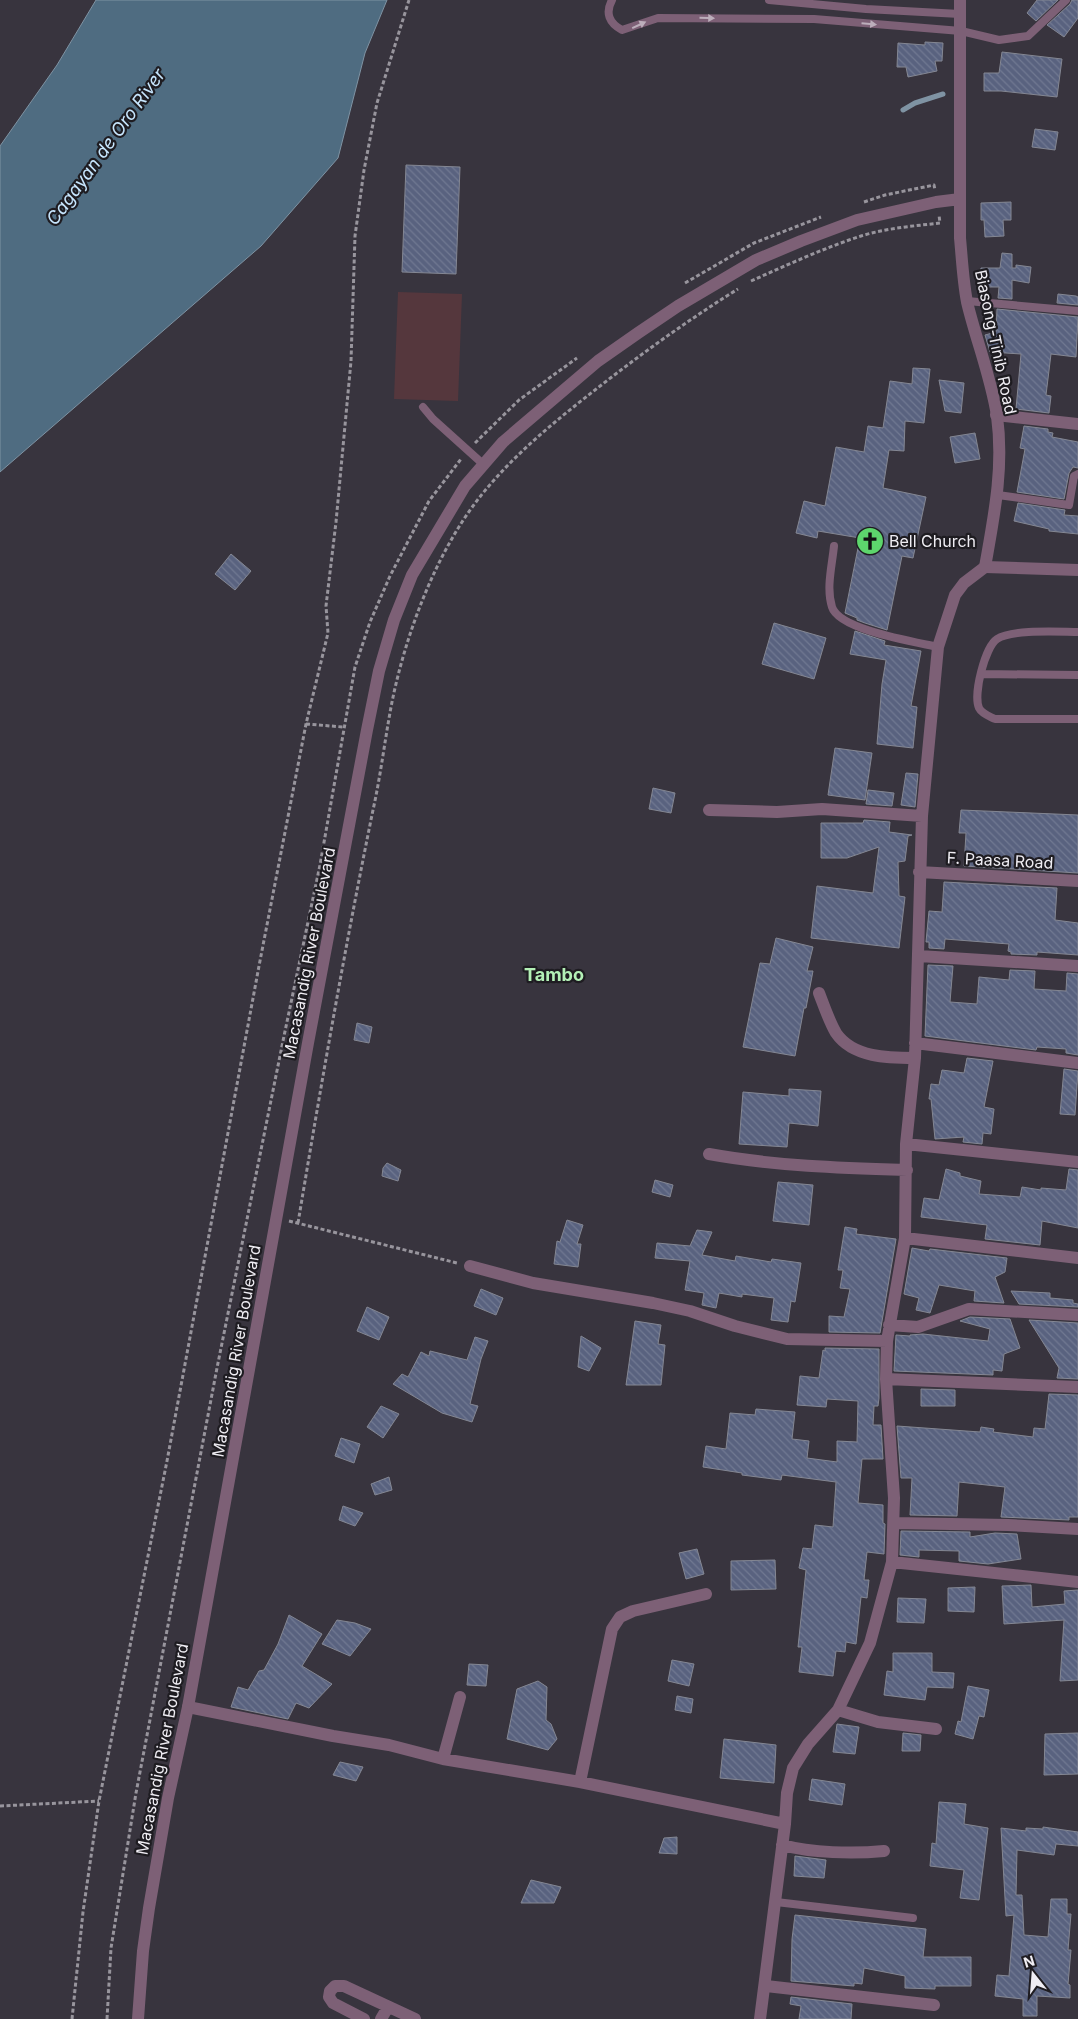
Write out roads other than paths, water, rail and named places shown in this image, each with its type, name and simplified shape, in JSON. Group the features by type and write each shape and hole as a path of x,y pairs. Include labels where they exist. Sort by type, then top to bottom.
{"street":[{"name":"Biasong-Tinib Road","path":"960,0 960,238 967,301 996,416 1000,448 998,495 985,567"},
{"name":"Macasandig River Boulevard","path":"138,2019 143,1951 168,1798 188,1707 276,1218 379,671 394,620 412,575 465,486 503,442 537,411 598,362 678,306 748,264 801,241 857,220 936,202 960,199"},
{"path":"996,416 1078,424"},
{"path":"760,2019 766,1986 787,1793 793,1768 808,1744 838,1710 870,1643 892,1562 894,1523 893,1471 886,1379 887,1341 905,1238 906,1144 915,1058 920,956 922,816 938,647 955,596 964,583 985,567 1078,570"},
{"path":"709,810 777,812 822,809 922,816"},
{"name":"F. Paasa Road","path":"920,872 1078,880"},
{"path":"920,956 1078,966"},
{"path":"819,993 837,1033 848,1044 874,1056 915,1058"},
{"path":"916,1043 1078,1063"},
{"path":"906,1144 1078,1162"},
{"path":"710,1154 768,1163 817,1167 907,1170"},
{"path":"905,1238 1078,1258"},
{"path":"470,1266 533,1283 681,1309 735,1326 788,1339 887,1341"},
{"path":"889,1325 918,1327 969,1309 1078,1315"},
{"path":"886,1379 1078,1387"},
{"path":"894,1523 1008,1525 1078,1529"},
{"path":"892,1562 1078,1582"},
{"path":"580,1782 612,1629 620,1616 632,1611 706,1594"},
{"path":"443,1758 460,1697"},
{"path":"188,1707 333,1736 389,1745 443,1758 580,1782 785,1824"},
{"path":"838,1710 878,1722 936,1729"},
{"path":"782,1844 797,1849 865,1853 884,1851"},
{"path":"364,2019 333,2003 329,1997 330,1990 336,1986 344,1986 415,2019"},
{"path":"766,1986 934,2005"},
{"path":"381,2019 388,2006"}],"lane":[{"path":"612,0 608,7 608,17 613,25 622,30 658,18 814,19 961,31 999,40 1028,36 1066,0"},
{"path":"769,0 815,2 866,9 960,14"},
{"path":"866,0 866,9"},
{"path":"814,19 815,2"},
{"path":"967,301 1078,311"},
{"path":"423,407 433,419 483,464"},
{"path":"998,495 1069,505 1074,476 1078,474"},
{"path":"834,546 829,590 833,609 837,614 873,633 938,647"},
{"path":"1078,632 1025,632 996,639 984,660 980,674 978,698 979,708 985,715 994,719 1078,719"},
{"path":"980,674 1078,675"},
{"path":"776,1902 913,1918"}],"water":[{"name":"Cagayan de Oro River","path":"96,0 387,0 365,53 338,158 261,246 0,472 0,146 57,65"}],"waterway":[{"path":"903,110 915,103 943,94"}],"place":[{"name":"Bell Church","path":"870,541"}],"district":[{"name":"Tambo","path":"554,975"}]}
